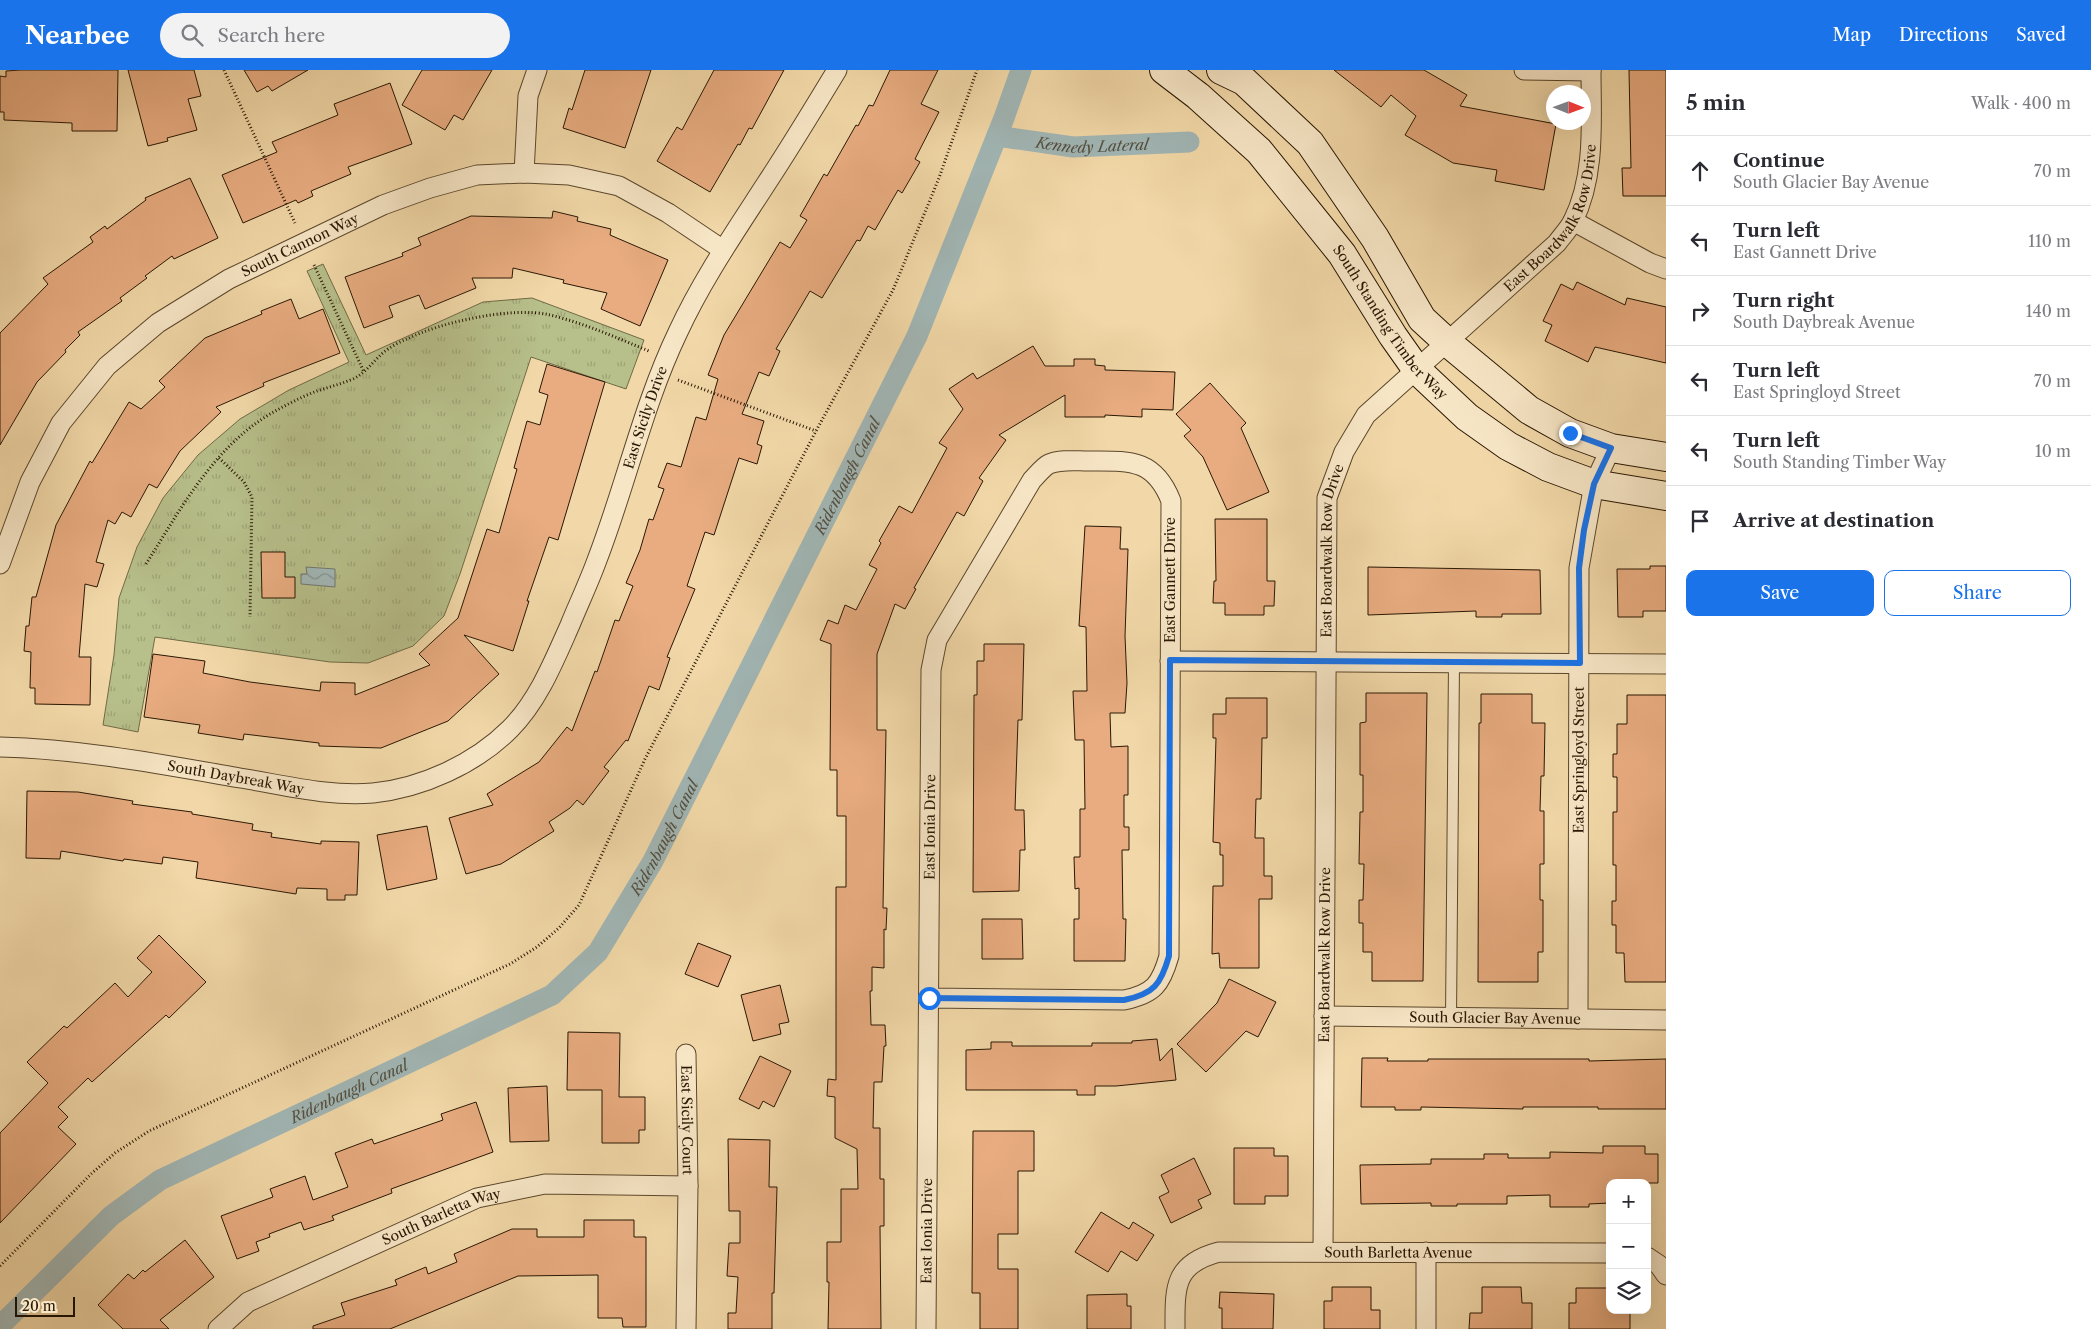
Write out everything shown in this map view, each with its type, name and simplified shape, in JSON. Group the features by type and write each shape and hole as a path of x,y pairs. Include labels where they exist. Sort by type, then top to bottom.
{"street":[{"path":"524,172 528,96 537,70"},
{"name":"East Sicily Drive","path":"465,762 489,747 511,728 533,700 548,673 598,560 662,365 688,309 723,250 788,151 837,70"},
{"name":"South Standing Timber Way","path":"1164,70 1198,96 1259,151 1342,254 1397,342 1417,370 1467,417 1508,446 1548,467 1594,484 1666,496"},
{"name":"South Standing Timber Way","path":"1221,70 1244,81 1310,143 1375,238 1422,319 1447,342 1529,410 1570,433 1611,448 1666,457"},
{"path":"1524,70 1591,71"},
{"name":"East Boardwalk Row Drive","path":"1323,1251 1327,498 1344,452 1366,415 1557,243 1573,221 1584,187 1591,146 1591,71"},
{"name":"South Cannon Way","path":"0,564 30,482 61,423 108,366 158,323 229,279 383,205 430,188 477,175 524,172 569,174 619,186 668,213 723,250"},
{"path":"1573,221 1650,263 1666,269"},
{"name":"East Springloyd Street","path":"1578,1019 1579,568 1594,484 1611,448"},
{"name":"East Ionia Drive","path":"926,1329 931,670 937,640 1032,480 1048,465 1065,461 1124,461 1139,464 1152,472"},
{"name":"East Gannett Drive","path":"929,998 1124,1000 1139,997 1153,990 1164,974 1169,956 1171,501 1164,485 1152,472"},
{"path":"1170,660 1666,664"},
{"name":"South Daybreak Way","path":"0,747 38,748 118,757 325,792 373,793 413,784 446,772 465,762"},
{"name":"South Glacier Bay Avenue","path":"1324,1016 1666,1020"},
{"name":"East Sicily Court","path":"686,1054 688,1186 686,1329"},
{"name":"South Barletta Way","path":"218,1329 248,1302 477,1198 545,1184 688,1186"},
{"name":"South Barletta Avenue","path":"1175,1329 1175,1292 1181,1277 1190,1264 1204,1256 1219,1252 1323,1251 1606,1254"},
{"path":"1426,1252 1426,1329"}],"lane":[{"path":"1452,1018 1454,662"}],"path":[{"path":"224,70 295,223"},
{"path":"0,1266 91,1174 115,1153 149,1131 510,964 537,947 559,928 579,905 645,759 816,430 893,290 939,178 977,70"},
{"path":"314,265 364,372"},
{"path":"146,564 191,490 219,458 251,427 270,414 314,392 353,379 364,372 385,351 408,338 476,318 515,314 548,315 580,324 652,353"},
{"path":"672,378 789,422 816,430"},
{"path":"219,458 244,482 252,497 250,617"}],"green space":[{"path":"323,264 366,355 483,302 532,298 644,340 626,389 531,357 460,574 444,616 413,646 368,663 330,662 155,637 138,732 103,725 114,655 119,598 137,547 163,498 198,455 240,419 289,390 349,362 307,271"}],"water":[{"path":"306,567 335,569 335,587 301,584 301,574 307,574"}],"building":[{"path":"118,70 117,131 72,131 72,123 4,120 4,112 0,112 0,76 6,77 6,71"},
{"path":"128,70 194,70 201,96 188,99 197,130 167,138 168,141 148,146"},
{"path":"244,70 308,70 272,91 268,86 257,92"},
{"path":"422,70 492,70 463,120 454,115 445,130 402,105"},
{"path":"585,70 651,70 625,148 563,128 569,108 572,110"},
{"path":"714,70 784,70 752,129 749,128 740,145 738,144 710,192 657,161 677,127 682,130"},
{"path":"890,70 938,70 921,104 939,112 915,159 920,162 902,193 898,190 875,230 868,226 860,241 857,240 822,298 810,291 776,349 780,351 769,376 759,372 742,414 764,421 757,444 762,446 757,464 739,458 714,535 705,532 687,586 695,589 667,657 670,658 659,690 649,686 628,741 626,740 604,767 609,771 583,805 577,800 570,808 549,822 554,831 501,864 466,874 449,818 493,805 487,794 539,762 567,727 572,731 595,671 597,672 615,620 619,621 633,586 626,583 640,550 649,519 653,520 664,489 658,487 667,463 681,467 696,417 706,420 718,379 708,375 724,335 780,242 790,248 807,220 800,216 824,174 827,176 869,105 873,106"},
{"path":"1334,70 1424,70 1467,95 1460,106 1546,122 1546,130 1555,130 1544,190 1495,181 1497,170 1453,163 1405,135 1416,116 1391,95 1381,107"},
{"path":"1629,70 1666,70 1666,196 1623,196 1622,168 1631,168"},
{"path":"390,83 412,144 348,167 351,174 311,191 313,196 298,203 296,200 243,223 222,175 277,152 272,142 338,115 334,104"},
{"path":"190,178 218,238 174,259 172,256 120,298 122,301 78,332 80,335 37,382 0,445 0,333 48,284 43,278 93,242 90,237 105,226 107,229 146,200 145,198"},
{"path":"553,211 578,217 577,221 611,229 610,235 668,260 640,326 601,309 607,293 563,283 564,280 513,268 512,278 472,278 476,288 425,309 419,295 389,306 393,317 364,328 345,277 403,256 402,253 421,245 418,238 471,216 552,218"},
{"path":"1577,282 1625,305 1627,298 1666,307 1666,363 1595,347 1588,362 1545,341 1552,325 1543,321 1561,284 1573,290"},
{"path":"291,299 299,319 323,309 340,353 263,383 264,386 216,407 221,412 180,451 157,488 149,484 131,517 122,512 115,524 108,520 96,562 104,564 97,587 85,584 79,657 91,657 90,705 35,704 35,688 30,688 31,652 24,651 26,626 29,626 32,597 36,597 56,525 90,461 92,463 129,402 141,409 165,387 159,381 205,338 262,314 261,311"},
{"path":"1033,346 1045,366 1074,366 1074,359 1095,359 1095,365 1105,366 1105,370 1175,372 1173,410 1142,409 1142,417 1105,415 1105,417 1065,417 1065,395 999,435 1006,440 979,478 983,481 964,516 957,512 914,588 916,589 905,609 895,604 877,654 877,730 886,730 883,908 887,908 886,930 884,929 884,968 872,967 872,991 870,991 871,1025 885,1025 886,1046 884,1046 882,1082 874,1082 873,1128 880,1128 880,1179 884,1179 884,1226 880,1226 881,1329 828,1329 829,1282 827,1282 827,1242 841,1242 841,1189 858,1189 857,1149 835,1138 835,1097 827,1096 828,1079 836,1080 836,887 846,887 846,816 837,816 837,770 830,770 831,644 820,640 828,620 838,624 845,605 856,610 877,569 869,565 881,543 879,541 899,506 912,513 947,448 939,443 963,409 949,389 973,373 977,379"},
{"path":"547,364 605,382 558,540 549,537 527,601 529,601 513,651 464,635 499,674 448,721 381,748 319,746 319,743 244,734 243,740 198,733 200,725 144,717 153,654 205,661 203,673 250,682 320,691 321,682 355,683 355,695 430,665 419,654 458,618 487,529 499,533 517,469 514,468 527,421 540,425 548,395 539,392"},
{"path":"1210,383 1246,423 1241,428 1269,492 1227,510 1203,457 1184,436 1191,430 1176,414"},
{"path":"1215,519 1267,519 1267,581 1275,581 1274,606 1264,606 1264,615 1225,615 1225,603 1213,603 1214,581 1216,581"},
{"path":"1085,526 1121,527 1120,549 1128,549 1125,713 1110,713 1111,747 1128,746 1128,795 1124,795 1124,827 1129,827 1129,850 1122,850 1123,919 1126,919 1125,961 1074,961 1074,919 1079,919 1079,888 1075,889 1074,857 1080,857 1080,809 1085,809 1084,740 1075,740 1073,691 1087,691 1086,627 1079,626"},
{"path":"261,552 285,552 285,577 295,577 295,598 262,598"},
{"path":"1650,566 1666,566 1666,611 1643,611 1643,617 1618,617 1617,569 1650,569"},
{"path":"1368,567 1540,570 1541,614 1502,614 1502,617 1476,617 1476,611 1368,615"},
{"path":"984,644 1024,644 1022,720 1018,720 1015,810 1024,810 1025,850 1020,850 1019,891 973,892 974,695 977,695 977,661 984,661"},
{"path":"1366,693 1427,693 1423,981 1372,981 1372,952 1363,952 1363,923 1359,923 1359,900 1363,900 1364,864 1359,864 1360,812 1363,812 1363,775 1360,775 1360,723 1366,722"},
{"path":"1481,694 1532,694 1532,723 1545,723 1544,776 1541,776 1540,811 1544,811 1544,864 1540,864 1540,900 1543,900 1543,952 1538,952 1538,982 1478,982 1479,723 1481,723"},
{"path":"1627,695 1666,695 1666,982 1625,982 1624,953 1616,953 1616,925 1612,925 1612,901 1616,901 1616,865 1613,865 1613,812 1617,812 1617,777 1613,777 1613,754 1617,754 1617,724 1627,724"},
{"path":"1226,698 1267,698 1267,738 1262,738 1261,799 1256,799 1255,838 1264,838 1264,876 1272,876 1272,899 1259,899 1259,968 1220,968 1219,953 1212,954 1213,886 1223,886 1223,855 1220,855 1220,843 1213,842 1216,738 1213,738 1213,714 1226,714"},
{"path":"27,791 78,792 133,801 132,804 192,812 192,814 253,824 252,830 272,833 271,837 321,844 321,841 359,842 357,895 345,895 345,900 327,900 327,889 297,888 296,894 196,878 198,862 163,857 162,864 124,859 123,861 61,851 60,859 26,858"},
{"path":"427,826 437,879 387,890 377,835"},
{"path":"982,919 1022,919 1023,959 982,959"},
{"path":"159,935 206,982 169,1018 166,1015 92,1082 88,1078 58,1107 68,1117 58,1127 76,1144 0,1223 0,1133 48,1083 27,1062 64,1026 67,1028 115,983 128,997 152,972 137,958"},
{"path":"698,943 731,956 718,987 685,974"},
{"path":"1229,979 1276,1002 1258,1037 1246,1031 1206,1072 1177,1044 1217,1003"},
{"path":"780,985 789,1022 779,1024 781,1034 753,1041 741,995"},
{"path":"568,1032 620,1033 619,1097 645,1097 645,1130 639,1130 639,1143 602,1143 602,1090 567,1090"},
{"path":"1157,1039 1160,1061 1172,1048 1176,1080 1116,1086 1095,1086 1095,1095 1077,1095 1077,1090 966,1090 966,1050 991,1049 991,1042 1012,1042 1012,1046 1092,1046 1092,1043 1132,1043 1132,1041"},
{"path":"760,1056 791,1071 774,1107 763,1101 759,1109 739,1099"},
{"path":"1362,1058 1388,1058 1387,1061 1428,1061 1428,1059 1589,1059 1589,1061 1666,1059 1666,1109 1421,1107 1421,1110 1395,1110 1395,1107 1361,1107"},
{"path":"547,1086 549,1141 510,1142 508,1088"},
{"path":"476,1102 493,1152 391,1189 392,1193 332,1216 334,1220 304,1230 301,1222 269,1234 270,1237 256,1242 259,1251 237,1259 221,1216 273,1197 270,1189 305,1176 313,1200 348,1187 335,1153 372,1139 374,1144 443,1120 441,1114"},
{"path":"973,1131 1034,1131 1034,1171 1018,1171 1018,1234 998,1234 998,1269 1018,1269 1018,1329 980,1329 980,1293 972,1293"},
{"path":"728,1139 770,1140 769,1187 777,1187 772,1329 728,1329 728,1313 736,1313 738,1277 727,1276 729,1243 740,1243 740,1211 729,1211"},
{"path":"1603,1146 1645,1146 1645,1154 1658,1154 1658,1183 1651,1183 1651,1179 1606,1179 1606,1203 1589,1204 1589,1207 1550,1207 1550,1195 1507,1196 1507,1204 1431,1206 1431,1203 1361,1204 1360,1165 1431,1164 1431,1159 1484,1159 1484,1154 1508,1154 1508,1158 1550,1158 1550,1152 1603,1153"},
{"path":"1234,1148 1274,1148 1274,1156 1288,1156 1288,1196 1265,1196 1265,1204 1234,1204"},
{"path":"1194,1158 1211,1194 1198,1200 1202,1208 1171,1223 1159,1197 1169,1192 1161,1175"},
{"path":"1101,1212 1129,1229 1133,1222 1154,1235 1137,1261 1121,1251 1108,1272 1075,1252"},
{"path":"584,1220 634,1220 634,1237 646,1237 646,1327 623,1327 622,1318 598,1318 598,1275 518,1276 390,1329 313,1329 313,1326 345,1315 341,1303 397,1285 395,1280 426,1267 428,1274 457,1262 454,1254 512,1229 537,1229 537,1237 584,1237"},
{"path":"185,1240 214,1277 160,1320 169,1329 123,1329 98,1305 128,1274 134,1279 143,1270 145,1272"},
{"path":"1332,1287 1371,1287 1371,1310 1380,1310 1380,1329 1324,1329 1324,1301 1332,1301"},
{"path":"1482,1287 1521,1287 1522,1303 1532,1303 1532,1329 1469,1329 1470,1313 1482,1313"},
{"path":"1576,1288 1606,1288 1606,1314 1630,1314 1630,1329 1569,1329 1569,1303 1576,1303"},
{"path":"1220,1292 1274,1294 1273,1329 1222,1329 1222,1308 1219,1308"},
{"path":"1127,1294 1127,1306 1131,1306 1131,1329 1087,1329 1087,1295"}],"waterway":[{"name":"Ridenbaugh Canal","path":"0,1326 111,1216 160,1180 552,995 598,952 653,861 917,336 1004,118 1021,70"},
{"name":"Kennedy Lateral","path":"997,136 1073,147 1189,142"}],"route":[{"path":"929,998 1124,1000 1139,997 1153,990 1164,974 1169,956 1170,660 1580,663 1579,568 1584,530 1594,484 1611,448 1570,433"}]}
